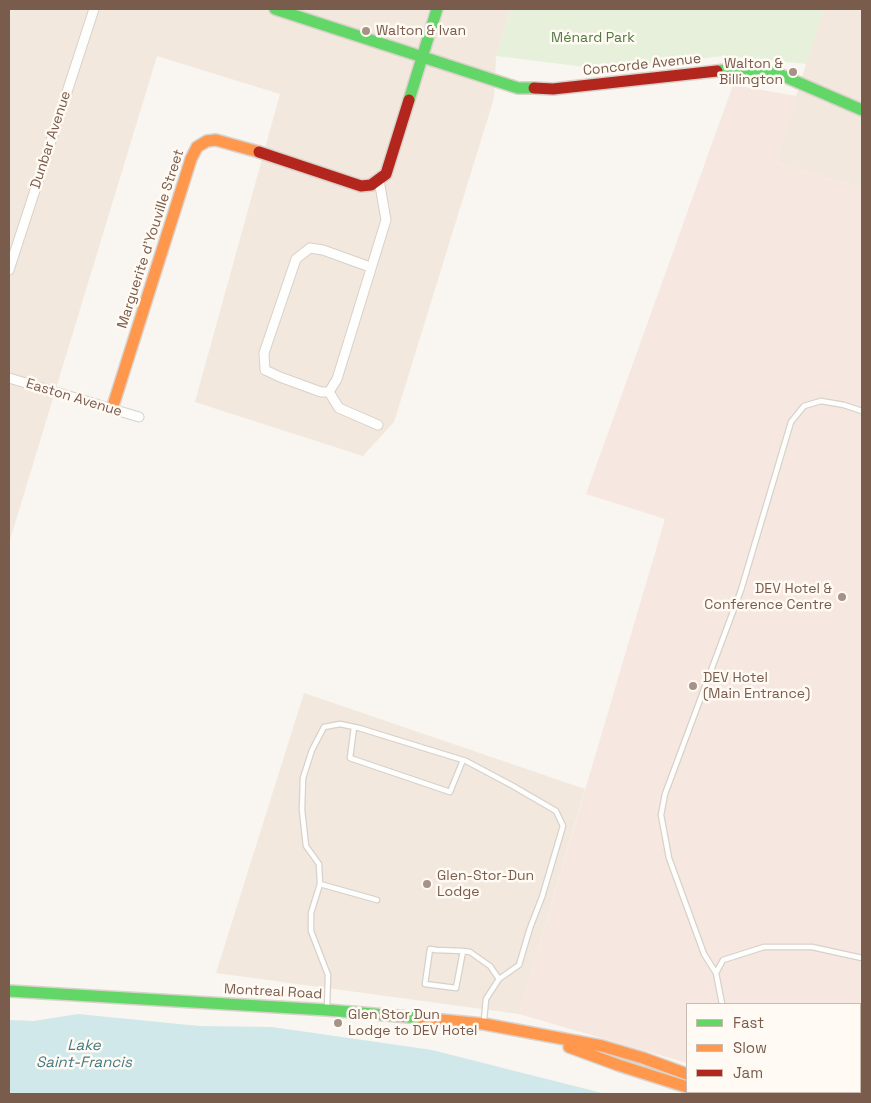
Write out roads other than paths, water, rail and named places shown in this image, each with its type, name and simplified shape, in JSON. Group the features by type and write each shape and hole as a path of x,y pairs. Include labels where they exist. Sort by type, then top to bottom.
{"street":[{"name":"Dunbar Avenue","path":"9,270 94,9"},
{"name":"Concorde Avenue","path":"275,9 304,13 422,57 518,88 553,89 706,74 741,68 780,75 862,110"},
{"path":"329,392 337,379 386,220 379,180 386,174 389,166 437,9"},
{"name":"Marguerite d'Youville Street","path":"112,409 191,159 197,147 207,141 216,140 242,146 361,186 370,185 379,180"},
{"path":"329,392 321,392 265,370 264,353 296,259 310,248 323,250 370,267"},
{"name":"Easton Avenue","path":"9,378 139,417"},
{"path":"329,392 339,408 378,425"},
{"name":"Montreal Road","path":"9,992 327,1010 484,1024 602,1046 684,1072"},
{"name":"Montreal Road","path":"534,1034 618,1065 686,1087"}],"lane":[{"path":"722,1003 716,972 704,954 669,858 661,815 665,794 741,590 791,422 804,406 821,402 844,405 862,411"},
{"path":"327,1010 328,975 311,931 311,913 320,884 319,864 306,846 302,810 304,778 312,750 324,727 340,724 463,760 556,811 563,826 542,898 530,928 519,965 499,979 486,999 484,1024"},
{"path":"354,727 350,758 450,792 463,760"},
{"path":"320,884 377,900"},
{"path":"716,972 723,960 764,947 812,946 862,958"},
{"path":"462,951 456,988 425,984 430,949 462,951 470,952 490,966 499,979"}],"water":[{"name":"Lake Saint-Francis","path":"78,1014 199,1026 272,1027 432,1050 606,1094 9,1094 9,1020 34,1021"}],"place":[{"name":"Walton & Ivan","path":"366,31"},
{"name":"Walton & Billington","path":"793,72"},
{"name":"DEV Hotel & Conference Centre","path":"842,597"},
{"name":"DEV Hotel (Main Entrance)","path":"693,686"},
{"name":"Glen-Stor-Dun Lodge","path":"427,884"},
{"name":"Glen Stor Dun Lodge to DEV Hotel","path":"338,1023"}],"park label":[{"name":"Ménard Park","path":"593,38"}]}
